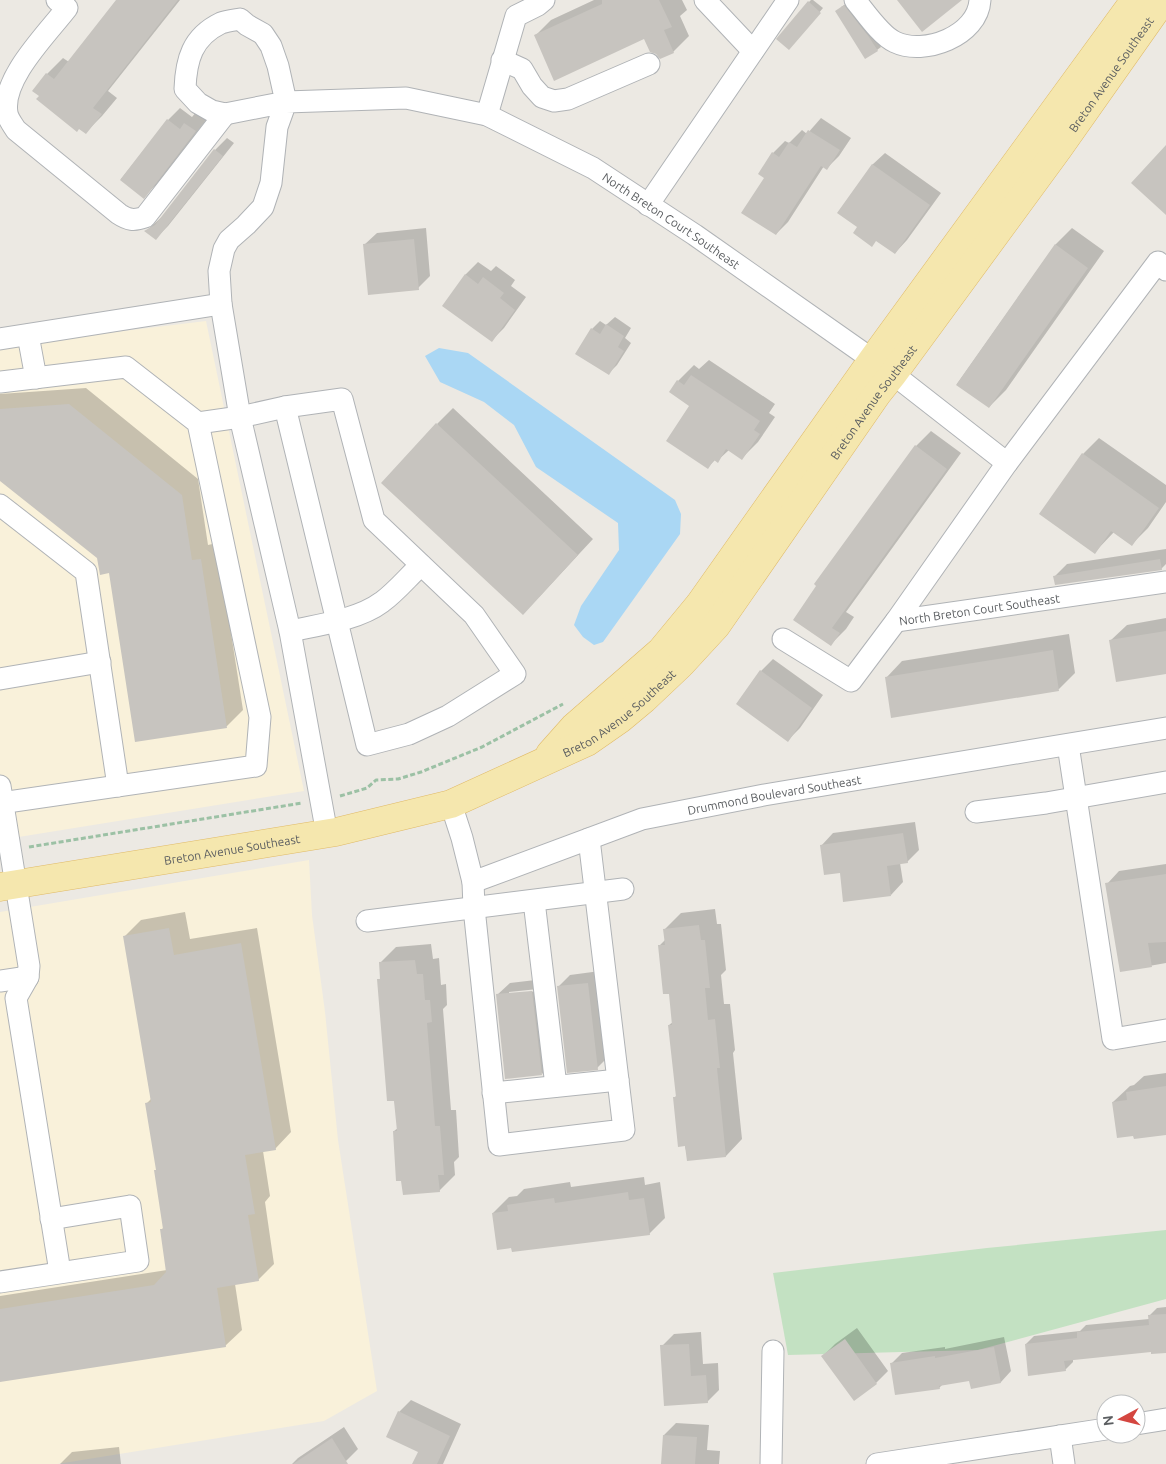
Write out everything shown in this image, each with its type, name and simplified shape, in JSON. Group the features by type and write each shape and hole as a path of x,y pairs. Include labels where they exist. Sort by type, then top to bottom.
{"main road":[{"name":"Breton Avenue Southeast","path":"883,367 1135,0"},
{"name":"Breton Avenue Southeast","path":"8,886 327,834 451,804 544,760 574,727 661,651 699,605 883,367 1058,149 1162,0"}],"street":[{"path":"57,0 67,8 17,72 8,90 6,102 7,116 16,130 118,214 128,219 136,220 145,217 225,114"},
{"path":"487,115 516,16 544,0"},
{"path":"705,0 753,51"},
{"path":"648,205 788,0"},
{"path":"855,0 894,42 908,46 924,46 940,44 956,36 972,20 980,0"},
{"path":"286,102 225,114 212,111 198,103 185,89 185,68 197,40 221,23 240,19 247,26 263,34 270,44 278,66 286,102 277,127 271,183 263,207 229,240 224,249 219,271 221,304 240,416 290,631 327,834"},
{"path":"502,60 522,69 532,86 542,97 554,101 568,99 649,64"},
{"name":"North Breton Court Southeast","path":"286,102 406,98 487,115 593,168 883,367 1007,462"},
{"name":"North Breton Court Southeast","path":"896,621 1007,462 1158,262 1166,270"},
{"path":"0,339 221,304"},
{"path":"28,335 36,378"},
{"path":"0,382 126,367 198,423 260,717 256,766 118,786 1,797 8,886 29,966 28,977 16,998 60,1272"},
{"path":"198,423 285,407 342,399 374,520 474,615 515,674 448,716 409,734 367,745 285,407"},
{"path":"0,505 86,572 118,786"},
{"path":"290,631 336,621 381,603 421,565"},
{"name":"North Breton Court Southeast","path":"896,621 1166,582"},
{"path":"782,639 851,681 896,621"},
{"path":"0,679 100,662"},
{"name":"Drummond Boulevard Southeast","path":"472,882 642,820 764,795 1166,728"},
{"path":"1068,744 1113,1039 1166,1030"},
{"path":"976,812 1076,798 1166,782"},
{"path":"451,804 462,838 472,882 499,1145 624,1130 589,839"},
{"path":"367,921 623,889"},
{"path":"534,901 556,1086"},
{"path":"0,981 28,977"},
{"path":"493,1093 618,1080"},
{"path":"0,1282 138,1260 130,1206 51,1219"},
{"path":"771,1464 773,1351"},
{"path":"1146,1422 1166,1418"},
{"path":"876,1464 1096,1431"},
{"path":"1060,1436 1064,1464"}],"shaded area":[{"path":"206,321 304,791 0,840 0,346"},
{"path":"309,860 312,915 325,1012 338,1140 377,1391 324,1421 57,1464 0,1464 0,912"}],"green space":[{"path":"1166,1230 1166,1299 978,1350 788,1355 773,1273 987,1248"}],"water":[{"path":"439,348 468,353 675,500 681,514 680,534 603,642 594,645 583,637 574,625 581,606 619,550 618,523 536,467 514,425 484,402 440,382 425,356"}],"building":[{"path":"116,0 178,0 93,108 102,114 86,134 79,129 77,132 36,99 39,96 32,91 46,73 54,79"},
{"path":"602,0 659,0 672,27 664,30 674,53 660,59 656,54 650,52 644,39 554,81 534,35 602,4"},
{"path":"897,0 962,0 922,32"},
{"path":"808,1 821,13 789,50 776,39"},
{"path":"844,5 878,51 865,59 835,11"},
{"path":"167,119 180,129 184,123 196,131 144,199 120,180"},
{"path":"808,130 840,150 827,170 821,166 776,235 741,213 764,178 758,174 772,152 779,157 789,142 797,147"},
{"path":"1166,145 1166,215 1131,183"},
{"path":"214,149 223,156 156,240 144,231 155,225"},
{"path":"872,164 930,205 895,254 876,241 872,247 853,233 857,227 837,213"},
{"path":"414,239 419,290 368,295 363,244"},
{"path":"1055,244 1088,268 989,408 956,385"},
{"path":"465,274 478,284 483,277 504,293 500,298 515,310 492,342 442,306"},
{"path":"606,324 624,336 618,347 624,351 609,375 575,354 591,328 600,334"},
{"path":"691,375 760,421 754,430 760,434 742,460 726,449 718,463 714,460 708,469 666,441 689,406 669,392 677,380 684,385"},
{"path":"69,404 182,495 192,560 201,559 227,728 135,742 109,573 100,575 97,558 0,481 0,409"},
{"path":"436,423 578,555 523,615 381,483"},
{"path":"915,445 947,469 832,628 840,633 831,646 793,620 816,586 814,584"},
{"path":"1082,453 1159,508 1132,546 1111,531 1095,554 1039,514"},
{"path":"1160,559 1162,570 1055,585 1053,576"},
{"path":"1166,631 1166,674 1116,682 1109,640"},
{"path":"1053,650 1059,691 891,718 885,677"},
{"path":"760,670 812,708 788,742 736,704"},
{"path":"903,833 908,863 887,866 891,896 843,902 840,873 824,875 820,845"},
{"path":"1166,874 1166,942 1148,943 1152,967 1120,972 1105,883"},
{"path":"699,925 701,940 705,940 710,988 705,988 708,1020 715,1019 720,1068 717,1068 726,1157 687,1161 685,1146 678,1147 673,1097 676,1097 668,1025 672,1025 669,994 663,994 658,945 665,945 663,929"},
{"path":"169,928 174,955 241,943 276,1150 245,1155 255,1214 248,1215 259,1281 217,1288 226,1347 0,1382 0,1309 154,1285 166,1272 160,1229 163,1229 154,1170 156,1170 145,1103 151,1102 123,936"},
{"path":"415,960 417,974 423,974 425,1000 430,1000 432,1022 427,1023 435,1126 440,1126 444,1175 438,1175 440,1192 403,1195 401,1181 396,1181 393,1131 397,1131 394,1101 387,1101 377,979 380,979 379,962"},
{"path":"588,983 598,1070 567,1073 557,986"},
{"path":"532,991 542,1075 505,1079 496,994"},
{"path":"1166,1086 1166,1135 1134,1139 1133,1136 1117,1138 1112,1102 1127,1100 1126,1092"},
{"path":"628,1192 629,1200 644,1198 650,1235 512,1252 511,1248 497,1250 492,1213 508,1211 507,1205 554,1198 555,1203"},
{"path":"1166,1314 1166,1353 1151,1354 1151,1352 1064,1361 1066,1371 1028,1376 1025,1344 1077,1338 1077,1332 1149,1325 1148,1315"},
{"path":"845,1339 877,1384 854,1401 821,1356"},
{"path":"689,1344 691,1376 706,1375 708,1403 664,1406 660,1345"},
{"path":"994,1347 1001,1383 971,1389 969,1381 939,1386 940,1389 895,1395 890,1363 935,1356 935,1358"},
{"path":"398,1411 450,1436 437,1464 412,1464 418,1452 386,1437"},
{"path":"663,1435 697,1437 695,1464 661,1464"},
{"path":"332,1438 348,1464 293,1464"}]}
